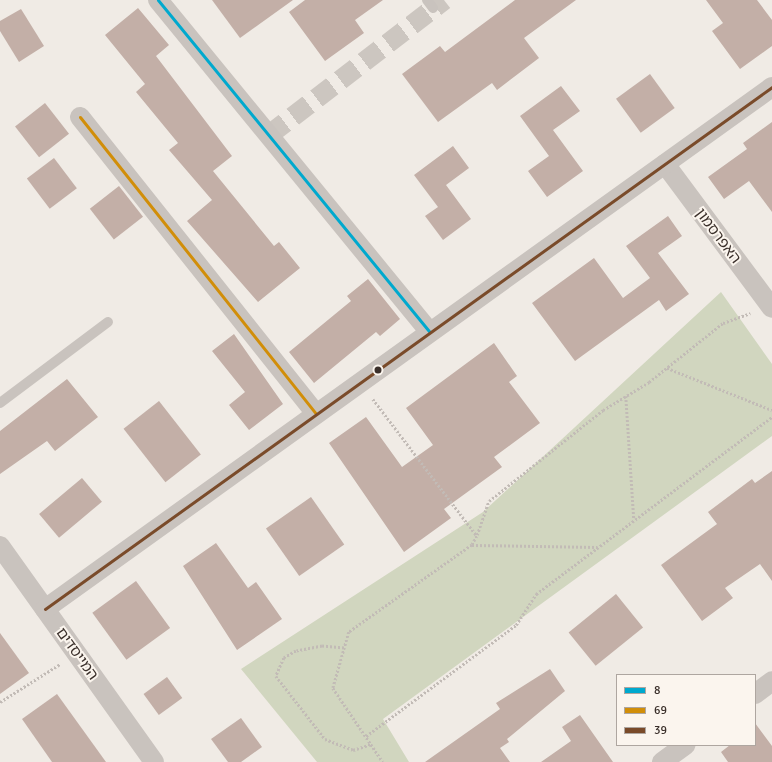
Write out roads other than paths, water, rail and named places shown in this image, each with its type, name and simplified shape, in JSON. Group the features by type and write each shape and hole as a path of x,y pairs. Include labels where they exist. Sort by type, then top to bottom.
{"street":[{"path":"158,0 430,332"},
{"path":"45,609 772,87"},
{"path":"80,117 316,414"},
{"name":"האפרסמון","path":"665,164 771,306"},
{"name":"המייסדים","path":"0,546 154,762"},
{"path":"662,762 684,746"}],"lane":[{"path":"0,403 108,322"}],"tunnel":[{"path":"269,135 444,0"}]}
